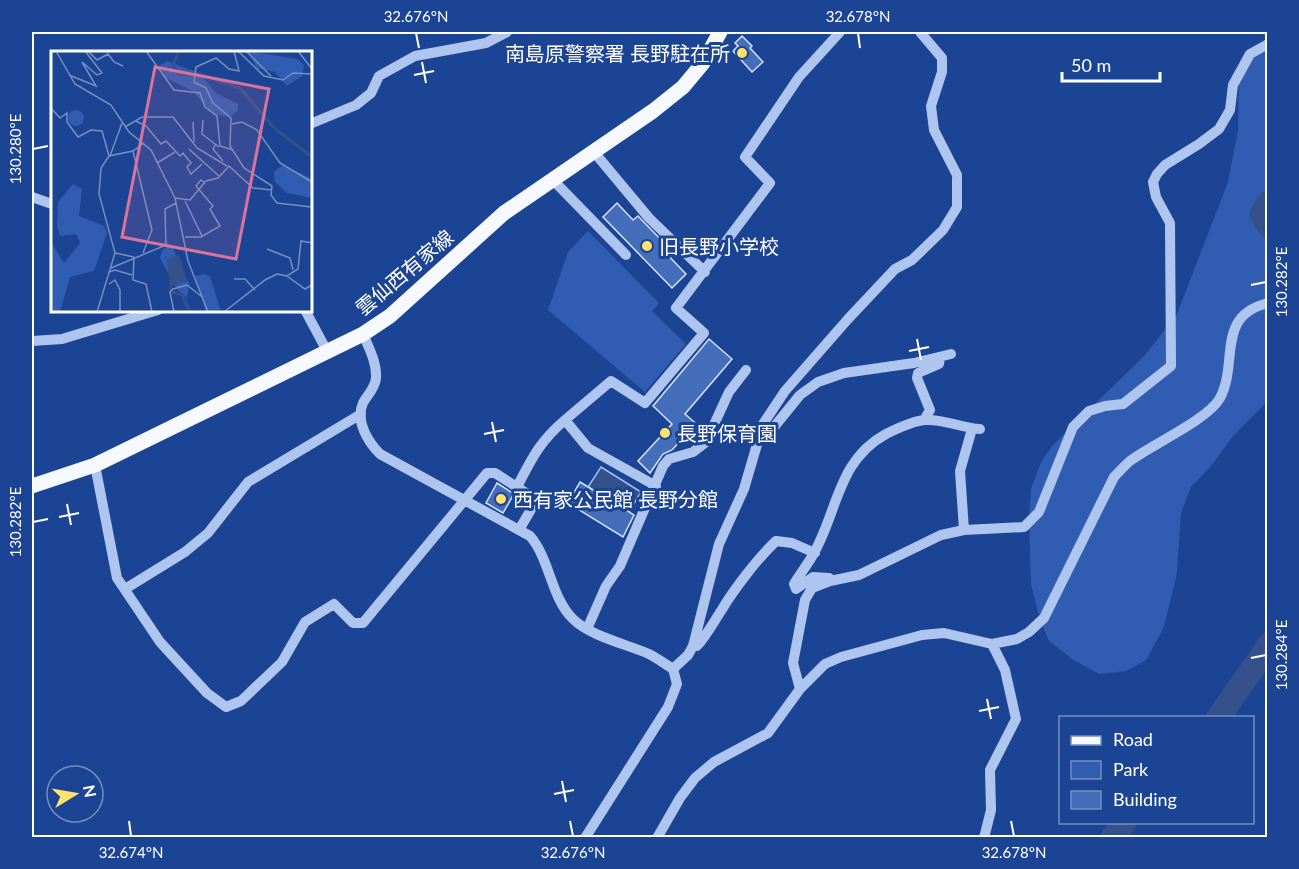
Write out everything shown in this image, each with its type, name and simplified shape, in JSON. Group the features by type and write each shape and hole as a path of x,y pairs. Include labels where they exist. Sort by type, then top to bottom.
{"main road":[{"name":"雲仙西有家線","path":"32,486 95,465 363,334 390,316 504,213 653,111 684,87 703,63 720,32"}],"street":[{"path":"312,123 356,105 371,93 380,76 416,56 486,44 507,32"},
{"path":"517,487 537,448 550,433 611,381 645,403 704,333 676,308 770,183 745,157 800,77 840,32"},
{"path":"673,669 693,646 719,544 744,489 763,424 785,392 895,268 912,260 943,230 957,207 957,175 934,130 931,106 942,72 942,58 920,32"},
{"path":"800,689 793,663 805,600 812,588 830,581 859,575 941,535 964,530 1024,527 1039,512 1073,428 1089,411 1124,404 1171,366 1170,223 1156,197 1153,182 1165,165 1219,129 1230,110 1233,85 1250,54 1268,44"},
{"path":"594,152 649,218 705,272"},
{"path":"552,179 626,255"},
{"path":"32,197 51,204"},
{"path":"657,837 695,778 714,762 768,733 800,689 825,664 841,657 922,636 944,633 992,644 1017,639 1029,632 1044,618 1114,477 1130,461 1214,407 1224,387 1238,320 1245,311 1268,303"},
{"path":"32,341 62,339 151,312"},
{"path":"306,312 327,351"},
{"path":"363,334 375,363 376,379 363,404 361,414 364,432 370,444 380,453 530,536 538,546 563,604 573,619 587,629 651,655 673,669 677,684 668,707 585,837"},
{"path":"759,436 774,428 800,395 818,382 844,373 945,356 939,364 918,373 917,378 930,410 924,420"},
{"path":"587,629 606,586 620,566 663,466 669,459 693,452 706,442 729,392 746,370"},
{"path":"125,589 185,552 208,533 248,482 361,414"},
{"path":"565,420 588,448 656,486"},
{"path":"830,581 830,578 813,577 796,589 794,584 814,553 842,484 855,459 872,442 897,429 924,420 944,421 976,429 960,471 964,530"},
{"path":"95,465 117,578 160,642 207,693 226,707 241,701 282,662 304,622 334,604 353,622 363,623 487,473 495,473 532,495 535,502 519,530"},
{"path":"693,646 697,646 708,635 721,609 766,550 776,541 792,543 814,553"},
{"path":"984,837 991,810 990,770 1016,719 1005,670 992,644"}],"green space":[{"path":"1267,49 1267,402 1234,435 1211,466 1191,487 1181,513 1177,573 1164,627 1146,660 1126,671 1099,674 1072,659 1049,641 1040,620 1031,585 1029,519 1031,489 1041,462 1053,445 1145,355 1177,314 1228,182 1238,131 1239,81 1254,56"},
{"path":"588,231 659,303 652,311 686,344 645,392 548,310 568,252"}],"shaded area":[{"path":"601,467 641,492 629,512 588,487"}],"building":[{"name":"南島原警察署 長野駐在所","path":"742,36 763,62 752,72 733,51 738,46 735,43"},
{"name":"旧長野小学校","path":"617,203 633,220 638,216 665,244 661,248 686,274 672,288 603,217"},
{"path":"709,339 732,359 685,414 701,428 689,440 685,436 672,450 663,454 650,473 638,461 672,424 653,406"},
{"path":"580,482 634,515 623,537 568,503"},
{"name":"西有家公民館 長野分館","path":"497,483 514,494 503,513 486,503"}],"waterway":[{"path":"1268,203 1262,214 1268,225"},
{"path":"1219,716 1268,645"},
{"path":"1112,838 1123,824"}],"place":[{"name":"南島原警察署 長野駐在所","path":"742,53"},
{"name":"旧長野小学校","path":"647,246"},
{"name":"長野保育園","path":"665,433"},
{"name":"西有家公民館 長野分館","path":"501,499"}]}
